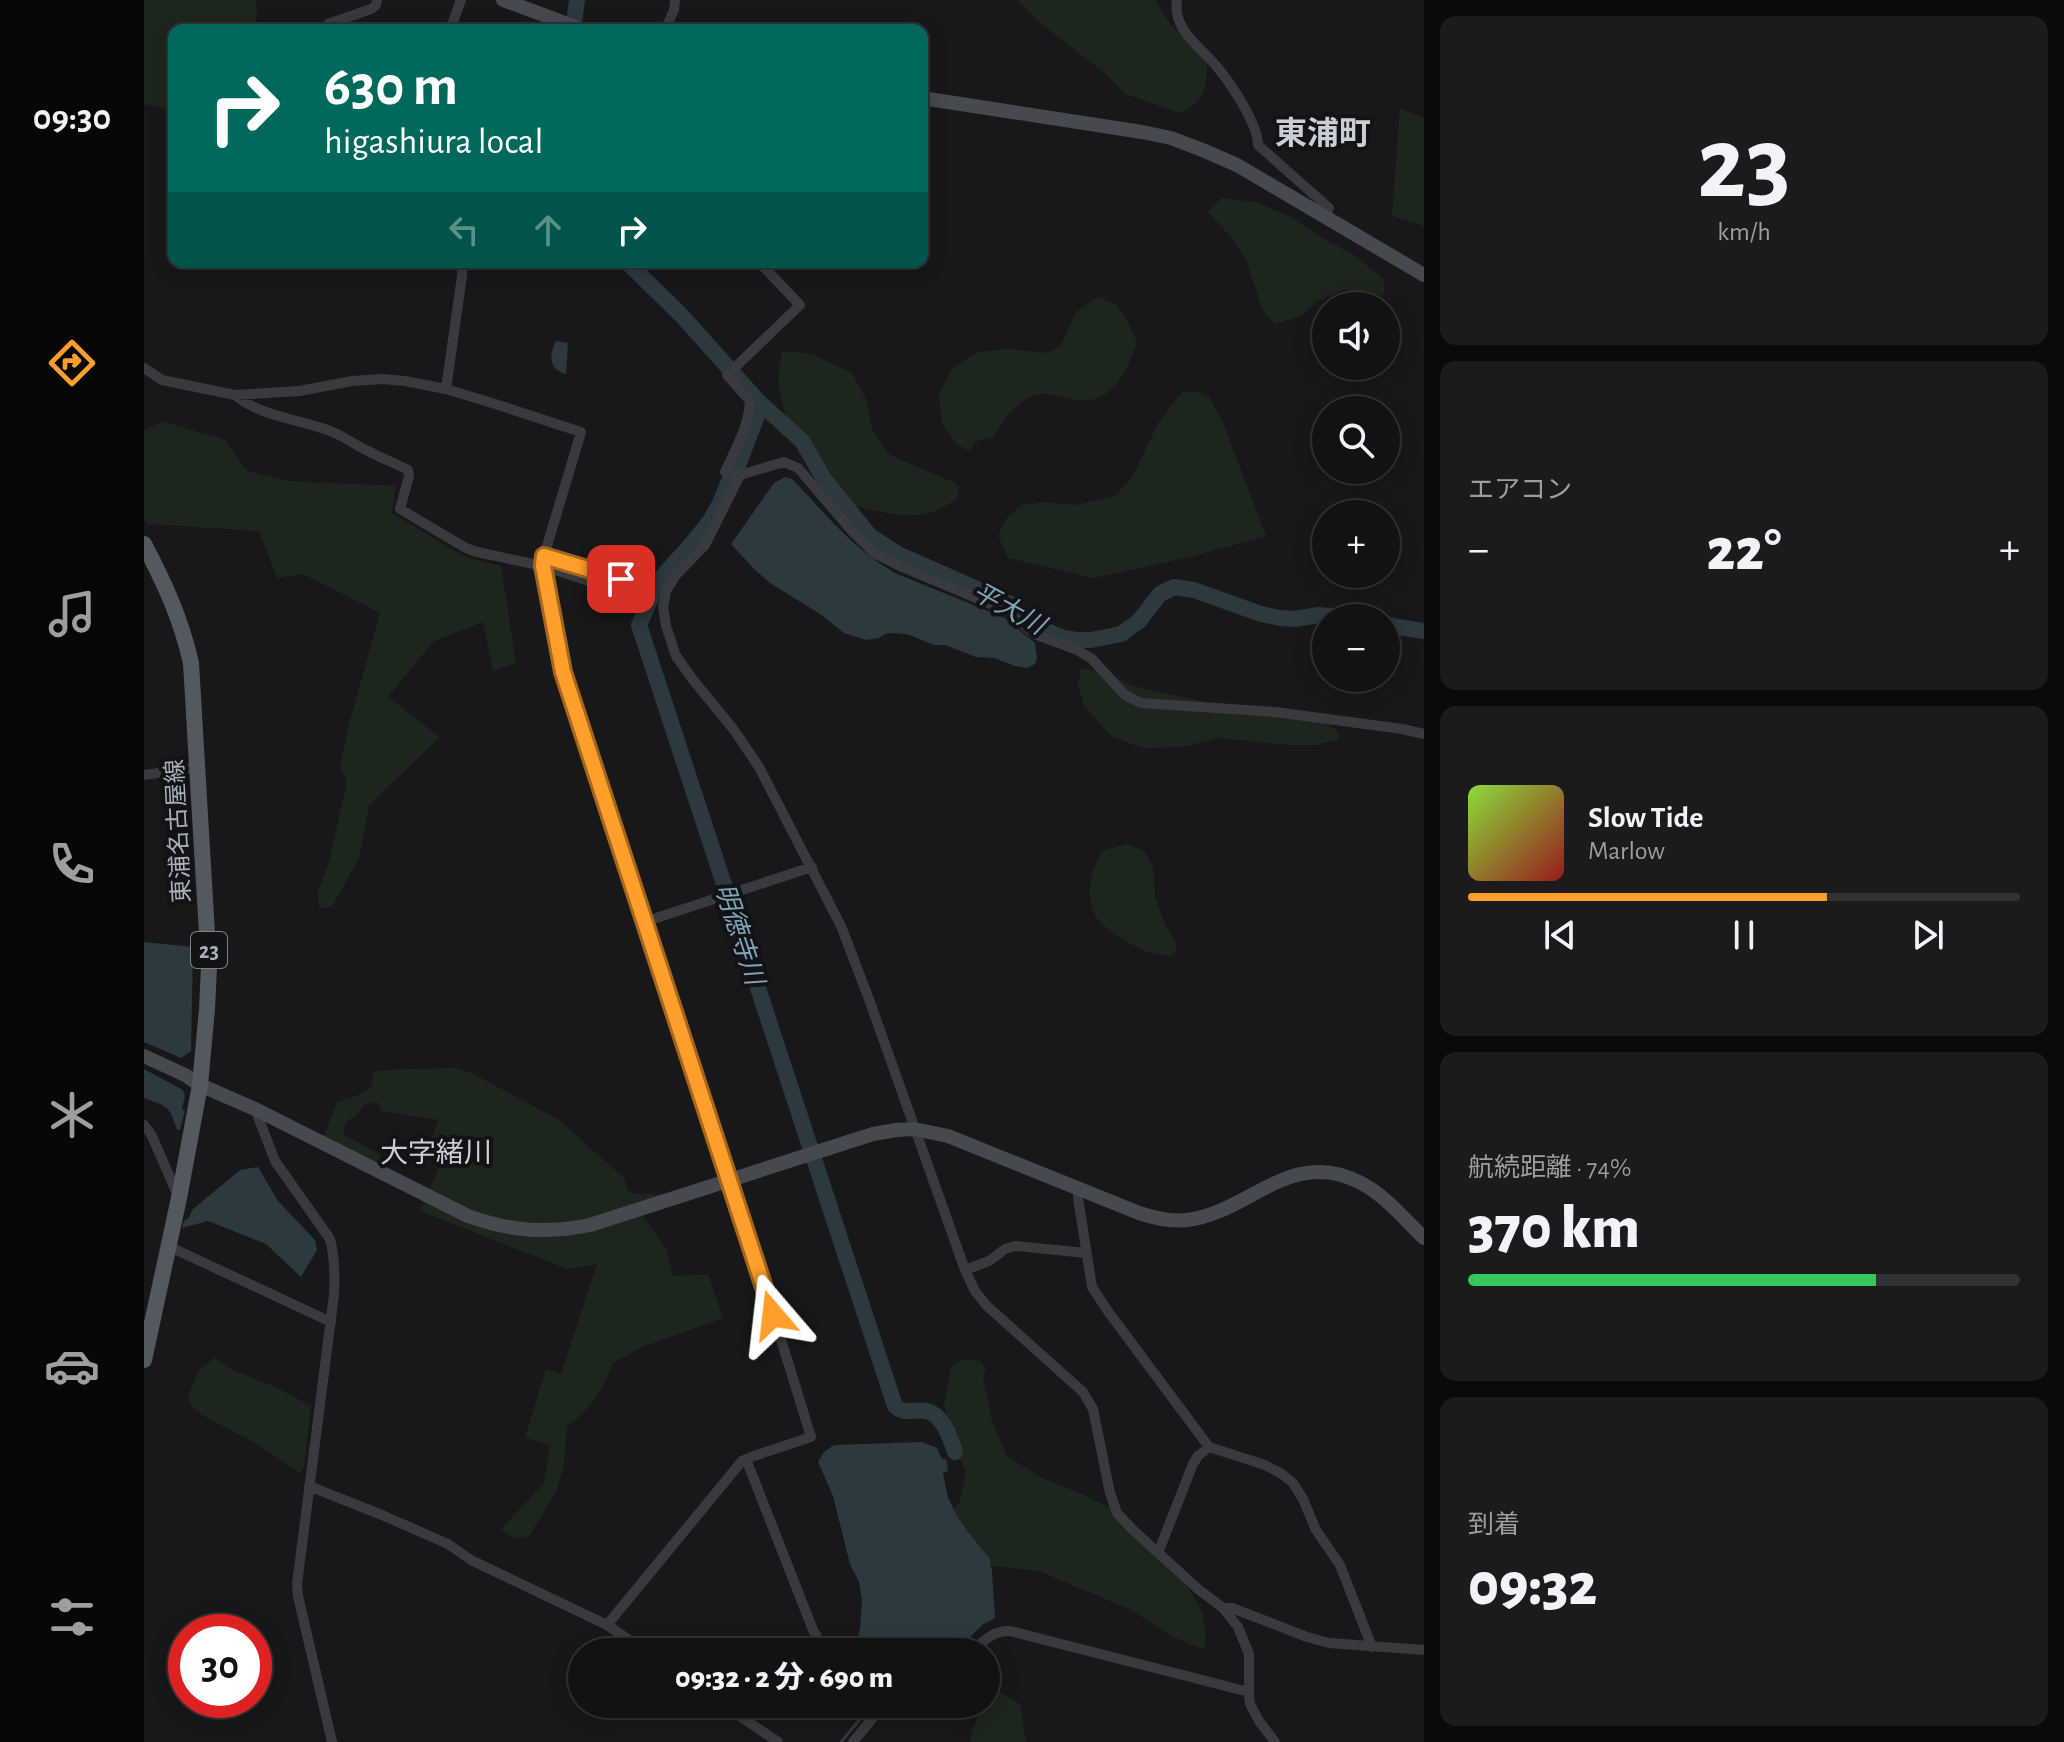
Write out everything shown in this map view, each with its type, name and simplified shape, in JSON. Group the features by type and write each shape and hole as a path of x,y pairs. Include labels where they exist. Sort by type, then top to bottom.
{"main road":[{"name":"東浦名古屋線","path":"144,544 175,606 191,663 209,967 200,1085 144,1360"}],"street":[{"path":"328,24 371,9 377,0"},
{"path":"452,24 461,0"},
{"path":"503,0 568,24"},
{"path":"668,24 675,0"},
{"path":"1177,0 1176,10 1188,37 1228,81 1253,122 1258,133 1258,145 1329,208 1325,218"},
{"path":"928,99 1087,122 1171,138 1237,165 1424,275"},
{"path":"446,389 462,268"},
{"path":"765,268 800,305 727,375 750,401 749,412 725,472 740,474 777,463 798,468 874,553 1007,611 1034,634 1075,649 1091,658 1125,695 1141,703 1275,712 1424,734"},
{"path":"144,368 162,380 235,395 299,391 352,381 405,381 446,389 536,415 581,432 544,561 563,672 811,1437 746,1459 738,1466 607,1625"},
{"path":"235,395 280,416 334,432 408,470 400,509 466,548 544,561 647,587"},
{"path":"740,474 705,545 676,575 666,591 663,607 676,656 759,767 846,939 975,1291 986,1305 1083,1392 1093,1409 1113,1505 1123,1521 1223,1608 1238,1627 1249,1654 1249,1692 1254,1712 1275,1742"},
{"path":"544,561 615,591 643,599"},
{"path":"144,775 198,767"},
{"path":"644,922 812,867"},
{"path":"144,1056 468,1216 520,1230 551,1231 590,1225 873,1134 914,1129 948,1136 1150,1217 1186,1220 1208,1215 1294,1175 1333,1173 1353,1179 1372,1190 1424,1238"},
{"path":"255,1109 275,1161 330,1239 334,1251 331,1322 298,1575 298,1596 332,1742"},
{"path":"144,1125 151,1134 179,1198"},
{"path":"1078,1189 1092,1287 1209,1447 1265,1465 1293,1483 1316,1530 1340,1565 1372,1647"},
{"path":"168,1246 331,1322"},
{"path":"965,1270 1015,1246 1086,1253"},
{"path":"1158,1553 1193,1464 1209,1447"},
{"path":"746,1459 817,1638"},
{"path":"309,1486 435,1538 471,1560 607,1625 626,1638"},
{"path":"1223,1608 1232,1608 1316,1640 1346,1646 1424,1650"},
{"path":"986,1638 1004,1630 1010,1631 1249,1692"},
{"path":"743,1718 778,1742"},
{"path":"853,1742 873,1718"}],"shaded area":[{"path":"144,0 256,0 254,24 168,24 168,110 144,104"},
{"path":"1017,0 1155,0 1172,26 1207,58 1207,76 1200,98 1180,113 1125,94 1107,75 1040,23"},
{"path":"1400,108 1424,118 1424,226 1392,216"},
{"path":"1221,198 1255,202 1290,216 1353,254 1383,279 1385,292 1344,289 1312,292 1312,306 1300,316 1276,324 1262,308 1246,260 1208,212"},
{"path":"1098,297 1116,304 1137,342 1116,384 1099,397 1087,400 1051,394 1027,398 1014,409 993,437 976,441 969,451 957,444 942,424 939,395 952,369 978,352 1007,349 1048,353 1061,345 1076,312"},
{"path":"556,341 568,343 566,374 553,365 552,351"},
{"path":"782,351 812,354 852,373 867,401 872,429 890,455 953,482 959,487 957,498 933,512 907,515 870,510 842,498 809,463 793,434 779,387"},
{"path":"1193,391 1209,397 1223,422 1266,536 1094,578 1008,558 998,536 1006,519 1021,505 1045,502 1076,505 1115,496 1133,476 1158,423 1182,392"},
{"path":"162,421 225,440 247,471 288,481 396,486 392,513 463,556 501,566 516,663 493,671 483,622 433,642 388,697 440,737 369,805 359,858 332,907 319,908 318,893 330,858 347,781 340,767 350,720 380,613 303,574 277,578 259,531 147,524 144,517 144,431"},
{"path":"785,477 792,479 840,530 880,564 1005,618 1035,643 1035,664 1027,668 994,658 976,657 907,634 888,633 866,640 844,633 770,583 731,544 774,483"},
{"path":"1081,669 1168,694 1325,722 1337,731 1339,739 1318,745 1290,745 1218,738 1182,747 1144,748 1112,737 1084,706 1078,685"},
{"path":"1126,844 1143,850 1153,866 1155,896 1177,945 1171,956 1151,953 1128,942 1103,925 1094,913 1090,889 1098,858 1102,851"},
{"path":"144,942 193,947 191,1051 181,1058 144,1042"},
{"path":"457,1068 559,1120 624,1178 629,1193 678,1195 640,1212 666,1249 673,1276 708,1274 723,1318 642,1347 613,1363 595,1399 567,1427 563,1469 556,1492 529,1536 514,1539 501,1529 544,1483 550,1446 525,1437 546,1369 561,1374 597,1264 567,1269 420,1211 443,1158 427,1148 439,1120 381,1111 378,1102 364,1105 358,1114 345,1123 344,1135 381,1155 377,1164 323,1137 337,1102 372,1087 373,1072"},
{"path":"144,1069 183,1090 182,1109 185,1111 180,1130 177,1130 166,1108 144,1098"},
{"path":"258,1167 278,1201 315,1240 317,1250 301,1277 266,1244 208,1221 182,1228 192,1210 240,1170"},
{"path":"214,1358 311,1406 304,1467 300,1473 192,1407 188,1396 199,1370"},
{"path":"962,1359 980,1361 986,1369 983,1378 993,1424 1007,1456 1042,1478 1116,1511 1154,1542 1179,1572 1202,1612 1206,1633 1204,1650 1171,1636 1131,1610 1039,1571 992,1566 962,1555 942,1528 960,1501 966,1472 953,1440 944,1403 951,1367"},
{"path":"922,1442 937,1448 942,1459 946,1459 948,1471 943,1473 948,1498 957,1516 989,1558 995,1618 982,1625 969,1638 858,1638 862,1600 859,1582 850,1564 833,1496 818,1462 824,1452 834,1445"},
{"path":"1000,1693 1020,1704 1026,1742 970,1742 978,1718 1000,1718"}],"waterway":[{"name":"明徳寺川","path":"574,24 577,0"},
{"name":"平大川","path":"633,268 682,316 759,402 802,441 824,479 870,536 898,554 1011,604 1041,629 1076,640 1121,634 1139,621 1160,594 1174,587 1194,590 1261,614 1294,619 1312,616"},
{"name":"明徳寺川","path":"759,402 758,413 736,471 719,505 710,521 659,580 639,625 895,1406 906,1411 932,1413 945,1427 955,1452"},
{"name":"平大川","path":"1400,627 1424,631"},
{"path":"841,1742 861,1718"}],"district":[{"name":"東浦町","path":"1323,133"},
{"name":"大字緒川","path":"436,1152"}],"route":[{"path":"621,579 544,556 543,566 563,672 773,1315"}]}
